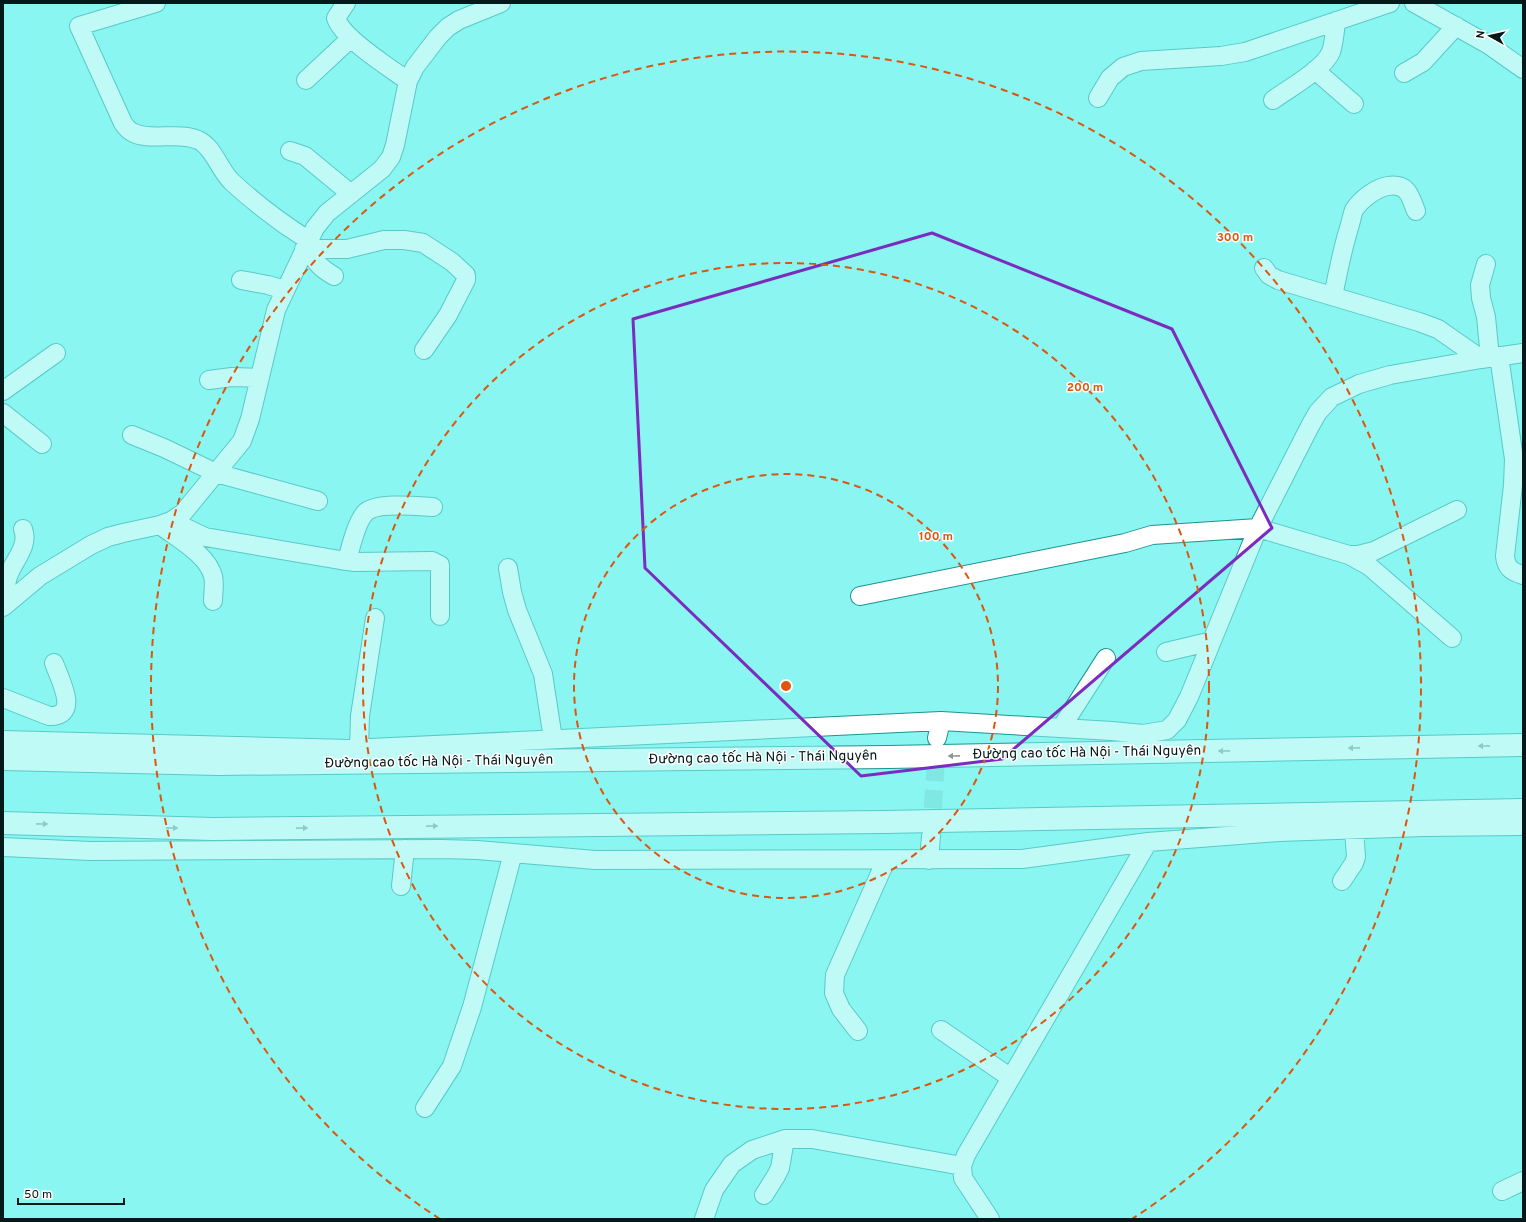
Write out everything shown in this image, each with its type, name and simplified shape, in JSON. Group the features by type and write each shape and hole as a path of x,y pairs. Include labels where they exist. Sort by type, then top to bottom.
{"highway":[{"name":"Đường cao tốc Hà Nội - Thái Nguyên","path":"3,758 218,764 889,757 1523,745"},
{"path":"3,824 221,829 884,822 1523,810"}],"street":[{"path":"156,3 79,26 122,123 132,132 146,135 186,136 199,140 208,149 232,182 307,246 315,261 322,269 334,276"},
{"path":"346,3 336,18 338,24 352,38 408,81"},
{"path":"6,604 40,576 91,545 123,533 166,523 184,513 242,441 250,419 247,377 276,310 277,287 307,246 315,228 327,213 382,169 391,157 395,145 408,81 415,67 438,37 448,27 460,20 500,3"},
{"path":"1098,98 1110,78 1123,67 1141,61 1221,56 1245,52 1390,3"},
{"path":"1414,3 1489,45 1523,69"},
{"path":"1273,100 1325,62 1331,52 1336,21"},
{"path":"1404,73 1423,62 1456,26"},
{"path":"306,80 352,38"},
{"path":"1315,70 1354,104"},
{"path":"290,151 305,156 351,194"},
{"path":"1333,296 1345,240 1354,210 1365,198 1383,187 1396,185 1403,187 1407,191 1416,211"},
{"path":"307,246 347,249 384,240 404,240 423,243 452,262 466,275 466,280 448,315 424,350"},
{"path":"1486,264 1480,285 1481,298 1486,317 1490,358 1514,459 1513,485 1505,556 1506,565 1514,573 1523,575"},
{"path":"1264,268 1269,275 1278,280 1438,329 1490,358"},
{"path":"241,280 277,287"},
{"path":"3,391 56,353"},
{"path":"3,740 318,749 553,739 939,730 1061,728 1143,734 1167,730 1177,720 1186,703 1258,528 1310,426 1318,412 1332,397 1359,384 1390,375 1523,353"},
{"path":"209,380 247,377"},
{"path":"3,413 42,444"},
{"path":"132,434 216,473 318,501"},
{"path":"347,561 352,540 365,513 373,508 397,506 433,507"},
{"path":"1349,555 1358,555 1374,551 1457,510"},
{"path":"166,523 205,537 347,561 436,562 440,565 440,616"},
{"path":"166,523 209,565 213,578 213,601"},
{"path":"860,596 1125,543 1152,535 1258,528 1349,555 1368,566 1452,638"},
{"path":"6,604 7,578 12,564 21,552 24,543 25,534 23,529"},
{"path":"508,568 517,610 543,674 553,739"},
{"path":"359,748 360,716 375,618"},
{"path":"1166,652 1212,641"},
{"path":"1061,728 1106,658"},
{"path":"3,698 49,716 57,716 62,713 66,709 67,698 54,663"},
{"path":"3,847 90,851 477,850 595,860 1022,859 1148,842 1279,832 1424,827 1523,826"},
{"path":"1342,881 1354,863 1356,857 1354,829"},
{"path":"929,860 931,836"},
{"path":"990,1219 963,1178 962,1166 966,1156 1148,842"},
{"path":"401,886 405,849"},
{"path":"425,1108 452,1066 472,1007 513,853"},
{"path":"858,1031 841,1009 834,993 835,975 886,860"},
{"path":"941,1030 1011,1078"},
{"path":"704,1219 714,1190 732,1164 752,1150 785,1139 812,1139 962,1166"},
{"path":"764,1195 780,1168 785,1139"},
{"path":"1502,1191 1523,1181"}],"highlighted area":[{"path":"932,233 1172,329 1272,528 1002,759 861,776 645,568 633,319"}],"tunnel":[{"path":"931,835 937,743"}]}
